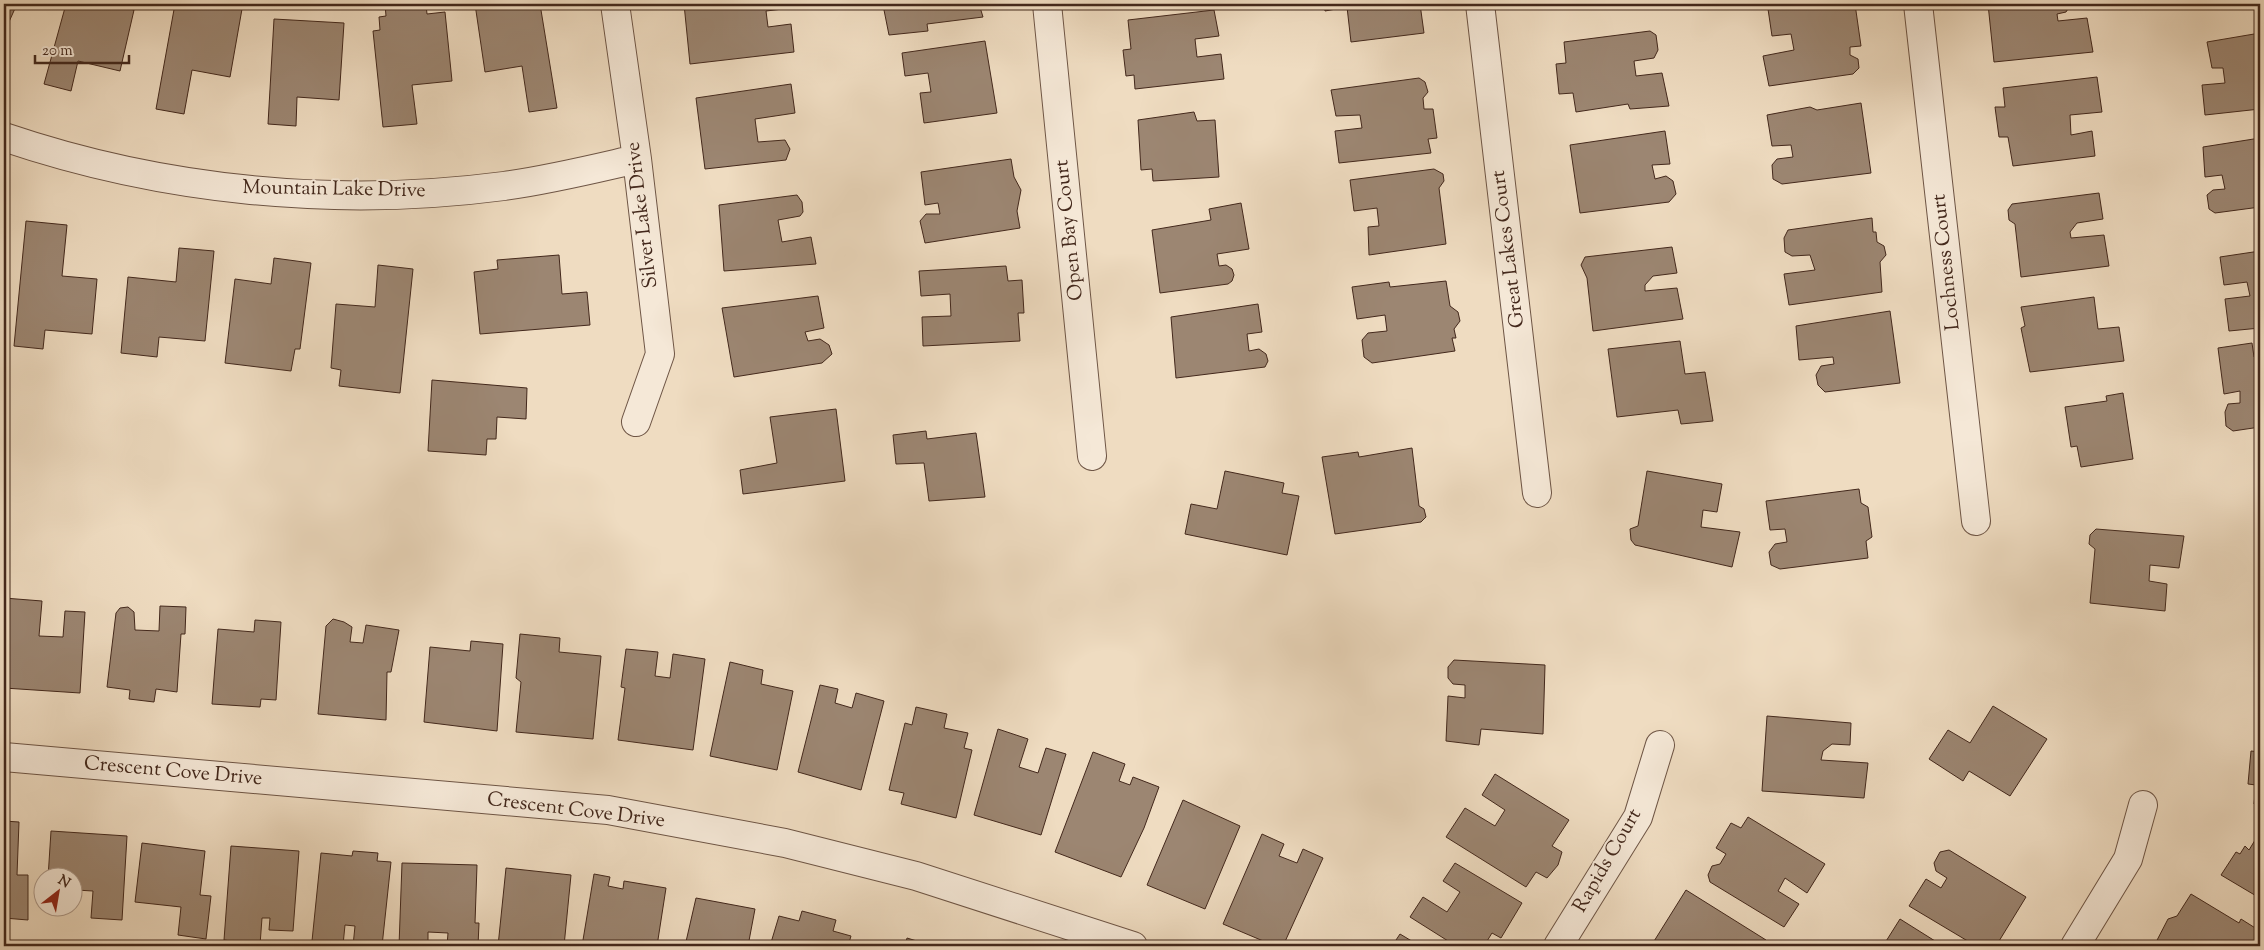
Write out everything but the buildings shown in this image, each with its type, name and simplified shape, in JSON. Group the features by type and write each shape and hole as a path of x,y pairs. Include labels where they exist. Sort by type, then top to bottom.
{"street":[{"name":"Silver Lake Drive","path":"615,4 637,159 660,354 636,422"},
{"name":"Open Bay Court","path":"1047,4 1092,456"},
{"name":"Great Lakes Court","path":"1480,4 1537,494"},
{"name":"Lochness Court","path":"1918,4 1976,521"},
{"name":"Mountain Lake Drive","path":"4,137 95,164 163,178 231,188 299,194 367,195 503,186 571,174 637,159"},
{"name":"Rapids Court","path":"1558,946 1638,817 1660,745"},
{"name":"Crescent Cove Drive","path":"4,756 608,810 786,843 916,876 1134,946"},
{"path":"2075,946 2128,859 2143,805"}]}
